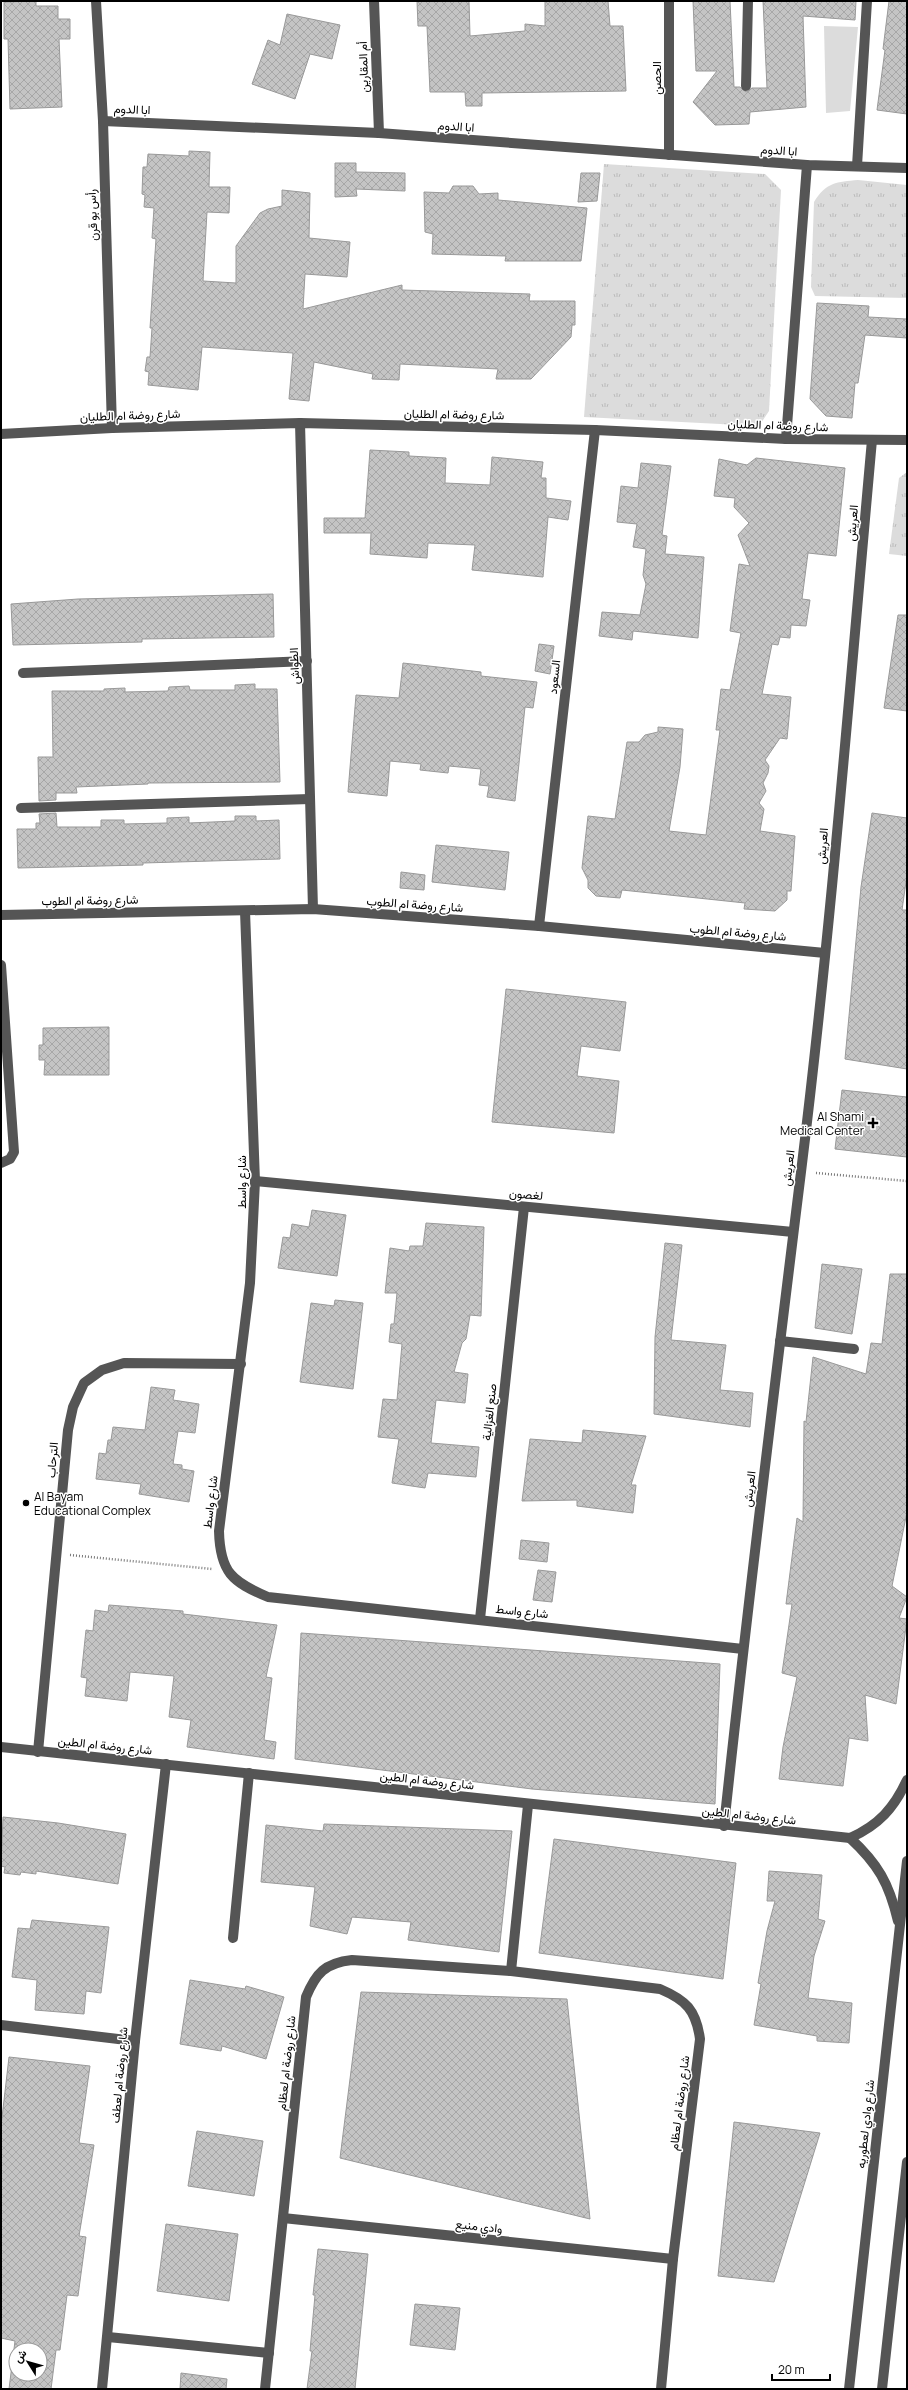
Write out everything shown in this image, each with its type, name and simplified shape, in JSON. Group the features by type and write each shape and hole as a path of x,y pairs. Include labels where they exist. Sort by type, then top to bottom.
{"street":[{"name":"رأس بو قرن","path":"96,1 103,121 112,428"},
{"name":"أم المقارين","path":"374,1 379,133"},
{"name":"الحصن","path":"669,1 669,155"},
{"path":"746,86 748,1"},
{"path":"857,166 866,1"},
{"name":"ابا الدوم","path":"103,121 379,133 807,165 907,168"},
{"name":"ابا الدوم","path":"786,439 807,165"},
{"name":"شارع روضة ام الطليان","path":"1,434 112,428 300,423 595,430 786,439 907,440"},
{"name":"الطواش","path":"300,423 313,909"},
{"name":"السعود","path":"539,926 595,430"},
{"name":"العريش","path":"724,1826 743,1649 801,1172 825,953 872,440"},
{"path":"23,673 307,660"},
{"path":"21,808 310,799"},
{"name":"شارع روضة ام الطوب","path":"1,915 313,909 539,926 825,953"},
{"name":"شارع واسط","path":"245,910 256,1181 250,1283 241,1364 218,1531 219,1548 227,1571 244,1587 268,1597 480,1619 743,1649"},
{"path":"1,965 14,1152 10,1160 1,1163"},
{"name":"لغصون","path":"256,1181 793,1232"},
{"name":"صنع الغزالية","path":"480,1619 524,1207"},
{"path":"780,1341 854,1349"},
{"name":"الترحاب","path":"38,1752 68,1430 73,1407 84,1383 102,1370 124,1363 241,1364"},
{"name":"شارع روضة ام الطين","path":"1,1747 249,1773 528,1805 850,1838 868,1830 881,1820 893,1806 907,1780"},
{"name":"شارع روضة ام لعطف","path":"102,2389 135,2041 166,1764"},
{"path":"233,1938 249,1773"},
{"path":"511,1971 528,1805"},
{"path":"850,1838 877,1865 886,1881 900,1928"},
{"name":"شارع وادي لعطوريه","path":"849,2389 907,1861"},
{"name":"شارع روضة ام لعظام","path":"265,2389 306,1998 312,1983 323,1969 338,1961 352,1960 511,1971 660,1989 676,1996 689,2007 698,2021 700,2039 673,2259 661,2389"},
{"path":"1,2025 135,2041"},
{"path":"882,2389 905,2205 907,2162"},
{"name":"وادي منيع","path":"283,2218 673,2259"},
{"path":"108,2337 269,2353"}],"path":[{"path":"801,1172 907,1181"},
{"path":"56,1553 227,1571"}],"green space":[{"path":"824,26 858,27 850,111 826,113"},
{"path":"604,164 765,174 781,190 769,411 759,426 584,417"},
{"path":"858,180 907,185 907,298 815,296 811,287 814,202 823,190 833,184 844,181"},
{"path":"907,472 907,556 889,554 899,478"}],"building":[{"path":"36,1 36,6 58,6 58,19 70,19 70,39 59,39 62,107 10,109 8,39 4,39 4,2"},
{"path":"417,1 469,1 470,36 525,31 525,24 545,26 545,1 608,1 610,26 623,26 626,91 482,93 482,106 466,106 465,92 430,92 427,26 418,26"},
{"path":"693,1 730,1 734,87 740,87 746,92 752,88 767,88 763,1 856,1 855,20 803,16 806,107 750,112 749,124 715,125 693,102 717,71 696,71"},
{"path":"889,1 907,1 907,114 877,110 885,50 883,49"},
{"path":"287,14 340,25 332,59 310,54 295,99 252,84 268,40 280,45"},
{"path":"189,151 210,152 209,187 230,187 229,213 207,212 203,281 236,283 236,246 260,213 268,209 282,206 282,190 310,193 309,238 350,242 347,277 305,274 303,309 402,285 402,290 530,294 529,301 575,301 575,325 572,325 571,337 531,379 496,379 498,369 400,364 399,380 372,379 373,374 314,362 309,401 289,399 293,353 202,347 198,390 148,385 149,372 145,371 147,357 150,357 152,328 150,328 156,239 152,238 154,208 144,207 145,195 142,194 143,167 147,167 148,154 189,156"},
{"path":"335,163 356,163 356,172 405,173 405,191 356,189 357,196 335,197"},
{"path":"581,173 600,173 597,201 578,202"},
{"path":"453,186 473,186 479,194 498,193 498,200 587,208 581,261 505,261 506,256 432,254 433,234 425,232 424,192 449,193"},
{"path":"817,303 869,306 868,317 907,319 907,338 865,335 858,383 855,383 852,418 826,416 810,399"},
{"path":"370,450 409,452 409,456 446,458 445,483 490,485 492,457 543,462 541,478 546,478 546,498 571,501 568,520 548,517 543,577 472,570 475,545 428,543 427,558 370,554 371,533 324,533 324,518 365,518"},
{"path":"756,458 845,468 836,556 808,553 802,599 810,600 806,626 791,625 790,638 780,637 778,645 772,644 762,694 791,697 787,739 780,738 765,760 769,766 768,773 763,783 766,791 759,803 764,809 760,831 795,836 791,891 787,891 787,900 775,911 744,909 745,903 622,890 620,898 596,896 588,888 588,880 582,868 588,816 615,819 627,742 639,742 645,735 658,732 658,727 683,729 680,767 669,831 706,835 720,730 716,730 721,689 730,690 741,633 730,631 739,564 750,566 738,535 749,523 734,507 735,498 714,496 719,459 747,465"},
{"path":"641,463 671,466 662,535 667,536 665,554 704,557 698,638 633,631 632,640 599,636 602,612 640,615 646,584 643,575 646,549 633,547 637,524 617,522 621,486 638,488"},
{"path":"273,594 274,637 142,639 142,642 13,645 11,604 78,599"},
{"path":"898,615 907,615 907,711 884,708"},
{"path":"539,644 554,646 550,674 535,671"},
{"path":"403,663 481,672 481,676 537,682 533,708 525,707 515,801 487,797 489,786 479,785 481,769 449,766 448,773 420,770 421,764 390,761 387,796 348,792 356,695 399,698"},
{"path":"255,684 255,689 277,689 280,782 148,783 76,787 77,793 56,793 56,800 39,801 38,757 53,757 52,691 104,691 104,689 125,688 125,692 168,691 169,687 189,686 190,690 235,690 235,685"},
{"path":"56,813 57,827 101,827 101,820 124,820 124,824 167,823 167,818 189,817 189,823 235,821 235,816 256,816 256,821 279,820 280,859 143,863 143,865 18,868 17,829 36,829 36,823 40,823 39,814"},
{"path":"872,813 907,818 907,875 902,910 907,910 907,1069 845,1059 861,887"},
{"path":"436,845 509,852 505,890 432,882"},
{"path":"401,872 425,875 424,890 400,888"},
{"path":"506,989 626,1002 620,1051 581,1046 577,1076 619,1081 614,1133 492,1122"},
{"path":"109,1027 109,1075 44,1075 45,1060 39,1060 39,1045 43,1045 43,1028"},
{"name":"Al Shami Medical Center","path":"842,1090 907,1097 907,1157 835,1149"},
{"path":"312,1210 346,1215 337,1276 278,1268 283,1237 290,1238 292,1224 309,1227"},
{"path":"426,1223 484,1227 481,1316 470,1315 466,1339 462,1343 454,1372 468,1374 465,1403 436,1400 431,1443 479,1447 476,1477 428,1473 425,1488 392,1483 399,1439 378,1437 383,1399 397,1400 402,1344 389,1342 391,1324 394,1324 397,1293 385,1293 390,1248 409,1251 410,1246 423,1246"},
{"path":"665,1243 682,1245 671,1340 726,1345 720,1390 753,1393 750,1427 654,1414 655,1337"},
{"path":"822,1264 862,1269 852,1334 815,1328"},
{"path":"890,1274 907,1274 907,1512 892,1586 907,1597 899,1618 907,1619 896,1704 865,1695 868,1741 849,1738 843,1786 779,1779 783,1747 797,1677 782,1673 792,1604 786,1604 797,1518 803,1522 804,1421 806,1422 813,1357 866,1374 871,1343 882,1344"},
{"path":"335,1300 363,1303 353,1389 300,1382 311,1303 334,1306"},
{"path":"151,1387 175,1390 173,1400 199,1404 195,1433 178,1431 173,1464 182,1465 182,1469 194,1471 189,1502 139,1494 141,1484 96,1479 99,1453 106,1454 108,1440 111,1440 113,1427 145,1430"},
{"path":"583,1430 646,1436 631,1485 636,1485 633,1513 577,1506 577,1500 522,1501 530,1439 582,1443"},
{"path":"521,1540 549,1543 547,1562 519,1559"},
{"path":"538,1570 556,1572 552,1602 533,1600"},
{"path":"109,1605 183,1611 183,1614 277,1625 266,1677 272,1678 264,1740 276,1742 274,1759 187,1747 191,1720 169,1717 174,1676 130,1672 127,1701 85,1696 87,1678 81,1677 86,1630 93,1631 95,1610 108,1612"},
{"path":"301,1633 720,1664 715,1804 532,1789 295,1759"},
{"path":"3,1817 58,1823 126,1834 118,1884 36,1871 36,1874 21,1872 20,1875 4,1873 5,1867 1,1866"},
{"path":"324,1824 512,1831 499,1952 408,1940 411,1922 352,1917 347,1934 310,1926 315,1887 261,1882 266,1825 323,1831"},
{"path":"554,1839 736,1863 723,1979 539,1953"},
{"path":"769,1871 822,1875 818,1919 825,1921 814,1956 808,1998 852,2003 849,2043 817,2041 817,2036 754,2025 761,1984 758,1983 767,1931 775,1901 767,1901"},
{"path":"32,1920 109,1927 101,1993 86,1991 84,2014 35,2010 37,1980 12,1977 18,1928 30,1929"},
{"path":"190,1980 245,1989 246,1986 284,1997 266,2059 222,2046 221,2051 180,2044"},
{"path":"361,1992 567,1999 590,2219 340,2158"},
{"path":"9,2057 90,2066 79,2143 94,2145 79,2236 86,2237 78,2296 67,2295 60,2350 56,2350 51,2389 9,2389 10,2382 48,2382 48,2342 15,2342 1,2338 1,2126"},
{"path":"734,2122 820,2133 774,2282 718,2276"},
{"path":"197,2131 263,2141 254,2196 188,2186"},
{"path":"166,2224 238,2234 229,2301 157,2291"},
{"path":"318,2249 368,2254 355,2389 307,2389 312,2351 310,2351 315,2295 313,2295"},
{"path":"415,2304 460,2308 455,2350 410,2345"},
{"path":"181,2373 227,2379 226,2389 180,2389"}],"place":[{"name":"Al Shami Medical Center","path":"873,1123"},
{"name":"Al Bayam Educational Complex","path":"26,1503"}]}
